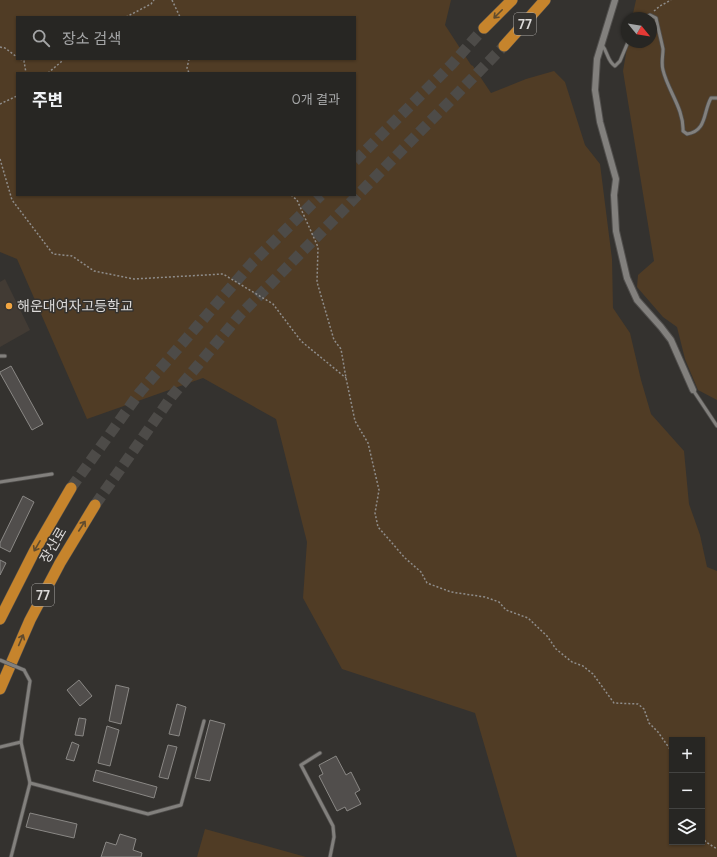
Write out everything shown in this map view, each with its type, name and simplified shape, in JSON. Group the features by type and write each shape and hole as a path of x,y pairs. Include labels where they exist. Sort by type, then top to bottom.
{"highway":[{"name":"77","path":"484,28 512,0"},
{"name":"77","path":"504,46 545,0"},
{"name":"장산로","path":"0,619 35,550 71,488"},
{"name":"장산로","path":"0,689 30,620 60,563 95,506"}],"street":[{"path":"615,0 596,60 595,90 600,122 616,178 614,195 616,231 627,278 636,300 671,340 693,390"}],"lane":[{"path":"657,22 663,49 662,67 666,81 681,114 683,131 687,134 695,133 704,121 711,98 717,98"},
{"path":"601,44 606,49 610,63 615,66 620,61 625,48"},
{"path":"0,356 5,356"},
{"path":"693,390 717,426"},
{"path":"0,482 52,474"},
{"path":"0,660 24,670 30,681 21,742 30,784 11,857"},
{"path":"30,784 148,814 181,805 204,721"},
{"path":"0,747 21,742"},
{"path":"320,753 301,764 333,826 334,837 330,857"}],"path":[{"path":"128,16 150,4 154,0"},
{"path":"172,0 180,16"},
{"path":"653,12 660,6 671,0"},
{"path":"0,47 5,48 16,56"},
{"path":"22,60 24,61 26,72"},
{"path":"49,72 62,60"},
{"path":"189,60 187,68 189,72"},
{"path":"0,104 16,96"},
{"path":"0,159 12,200 53,254 72,256 94,271 134,279 223,274 272,304 301,341 346,378"},
{"path":"292,196 297,200 318,247 317,282 334,340 341,349 355,420 368,443 379,490 375,513 378,527 405,558 421,572 427,583 451,592 486,597 499,602 506,610 528,618 547,636 556,649 572,662 583,666 593,674 614,703 638,704 644,709 649,723 658,732 669,748"},
{"path":"705,841 717,849"}],"shaded area":[{"path":"0,0 451,0 445,25 491,93 526,79 554,71 565,82 585,145 600,164 612,259 613,308 630,333 651,414 684,451 689,504 700,535 707,567 717,571 717,857 517,857 475,713 342,669 303,598 307,542 276,419 203,378 87,419 17,259 0,252"},
{"path":"636,0 717,0 717,400 698,390 685,359 677,327 663,317 637,287 638,275 654,261 623,71 627,48 657,48 657,12 633,12"},
{"name":"해운대여자고등학교","path":"5,279 30,330 0,347 0,282"},
{"path":"205,829 306,857 197,857"}],"building":[{"path":"11,366 43,424 32,430 0,373"},
{"path":"23,496 34,502 10,552 0,547 0,543"},
{"path":"0,560 6,563 0,575"},
{"path":"79,680 92,696 80,706 67,690"},
{"path":"116,685 129,688 121,724 109,721"},
{"path":"177,704 186,707 179,736 169,734"},
{"path":"79,718 86,719 83,736 75,735"},
{"path":"210,720 225,724 210,781 195,778"},
{"path":"107,726 119,730 110,766 98,763"},
{"path":"72,742 79,745 74,761 66,759"},
{"path":"168,745 177,747 168,779 159,777"},
{"path":"336,756 346,775 351,772 360,790 355,793 361,804 347,811 345,807 337,811 319,776 323,774 319,765"},
{"path":"96,770 157,787 154,798 93,781"},
{"path":"30,813 77,824 74,838 26,827"},
{"path":"120,834 136,839 133,850 142,853 141,857 101,857 106,842 116,845"}],"tunnel":[{"path":"356,160 452,64 484,28"},
{"path":"95,505 172,396 240,315 504,46"},
{"path":"71,488 140,392 252,263 320,196"}],"place":[{"name":"해운대여자고등학교","path":"9,306"}]}
